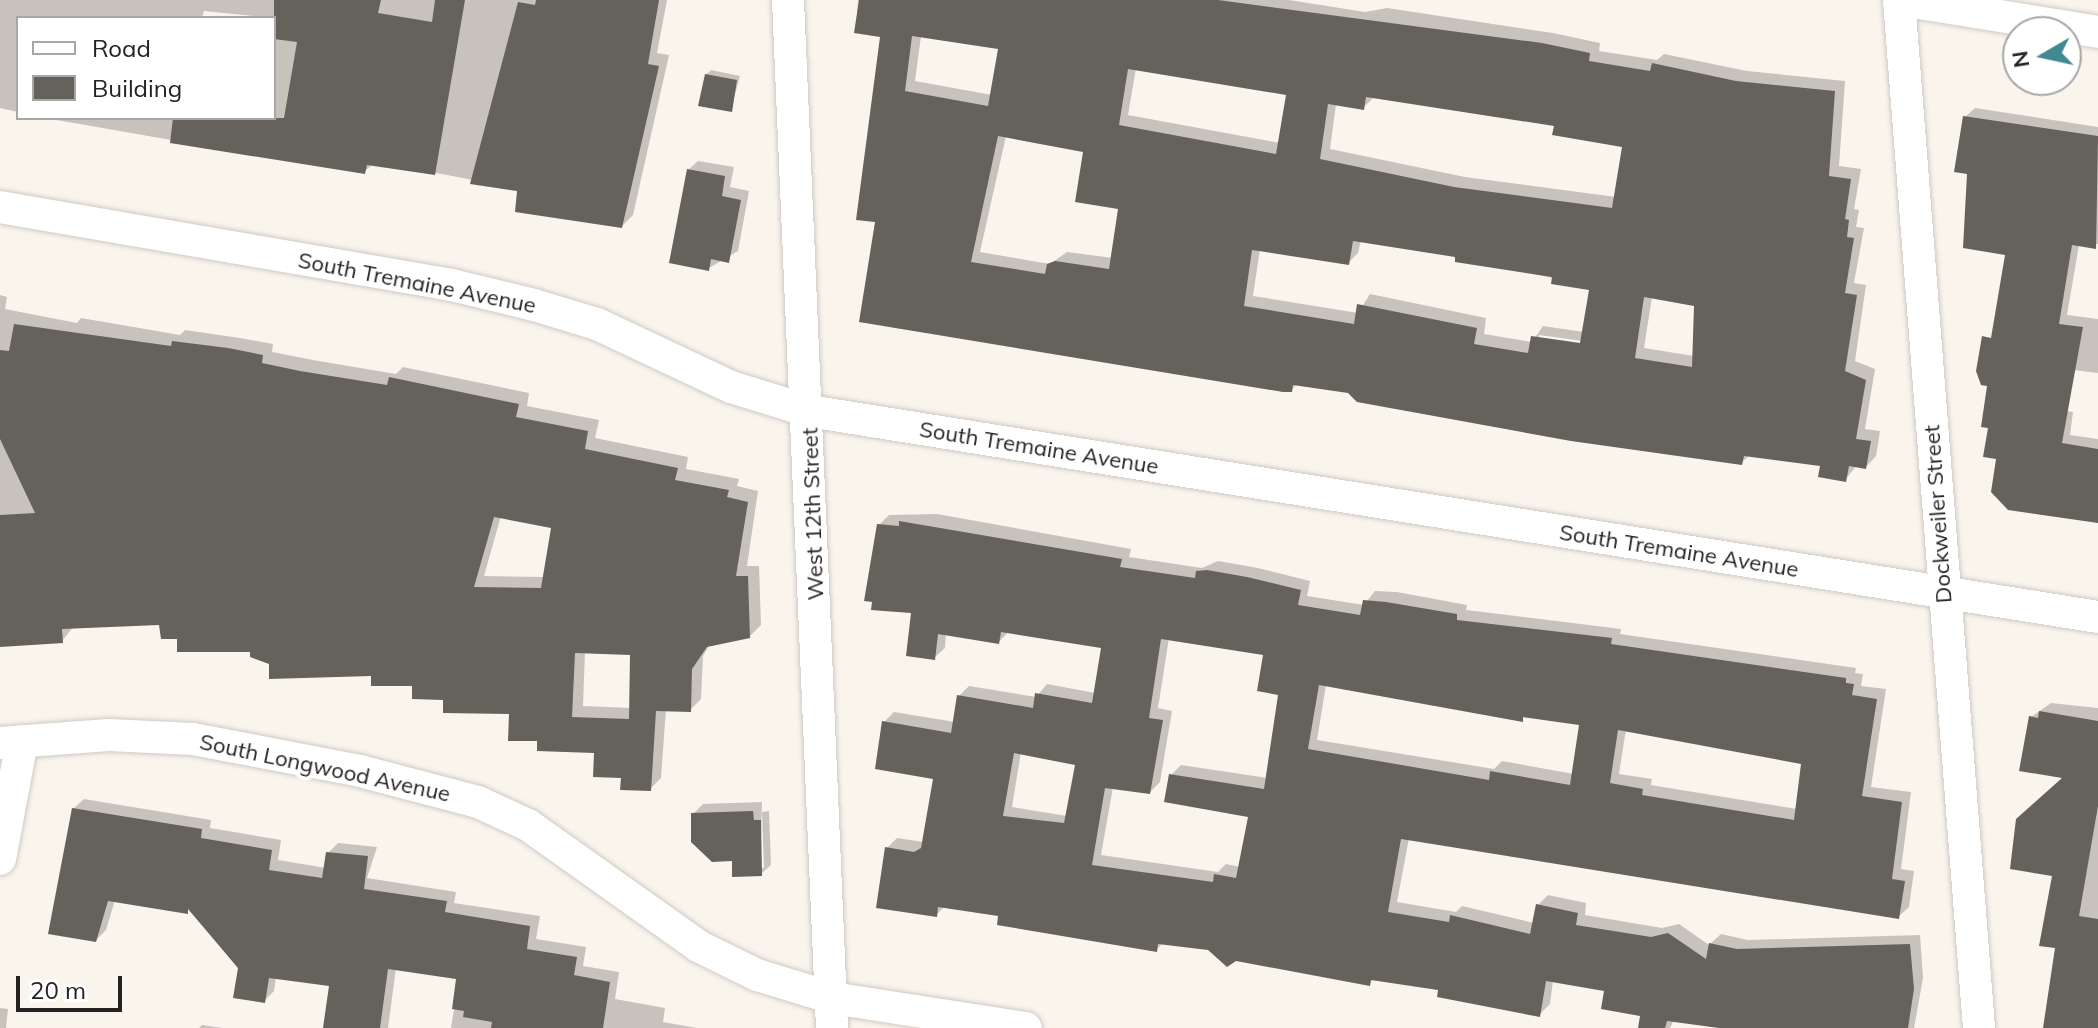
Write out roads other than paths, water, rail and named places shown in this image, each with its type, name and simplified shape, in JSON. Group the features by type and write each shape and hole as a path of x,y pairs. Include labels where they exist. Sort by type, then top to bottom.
{"street":[{"name":"West 12th Street","path":"788,0 809,411 832,1013"},
{"path":"1900,0 2098,32"},
{"name":"Dockweiler Street","path":"1900,0 1979,1028"},
{"name":"South Tremaine Avenue","path":"0,207 452,285 534,305 597,324 731,387 809,411 2098,617"},
{"name":"South Longwood Avenue","path":"11,742 109,735 193,739 345,768 478,802 578,856 698,946 832,1013 1026,1028"},
{"path":"0,859 11,742"}]}
